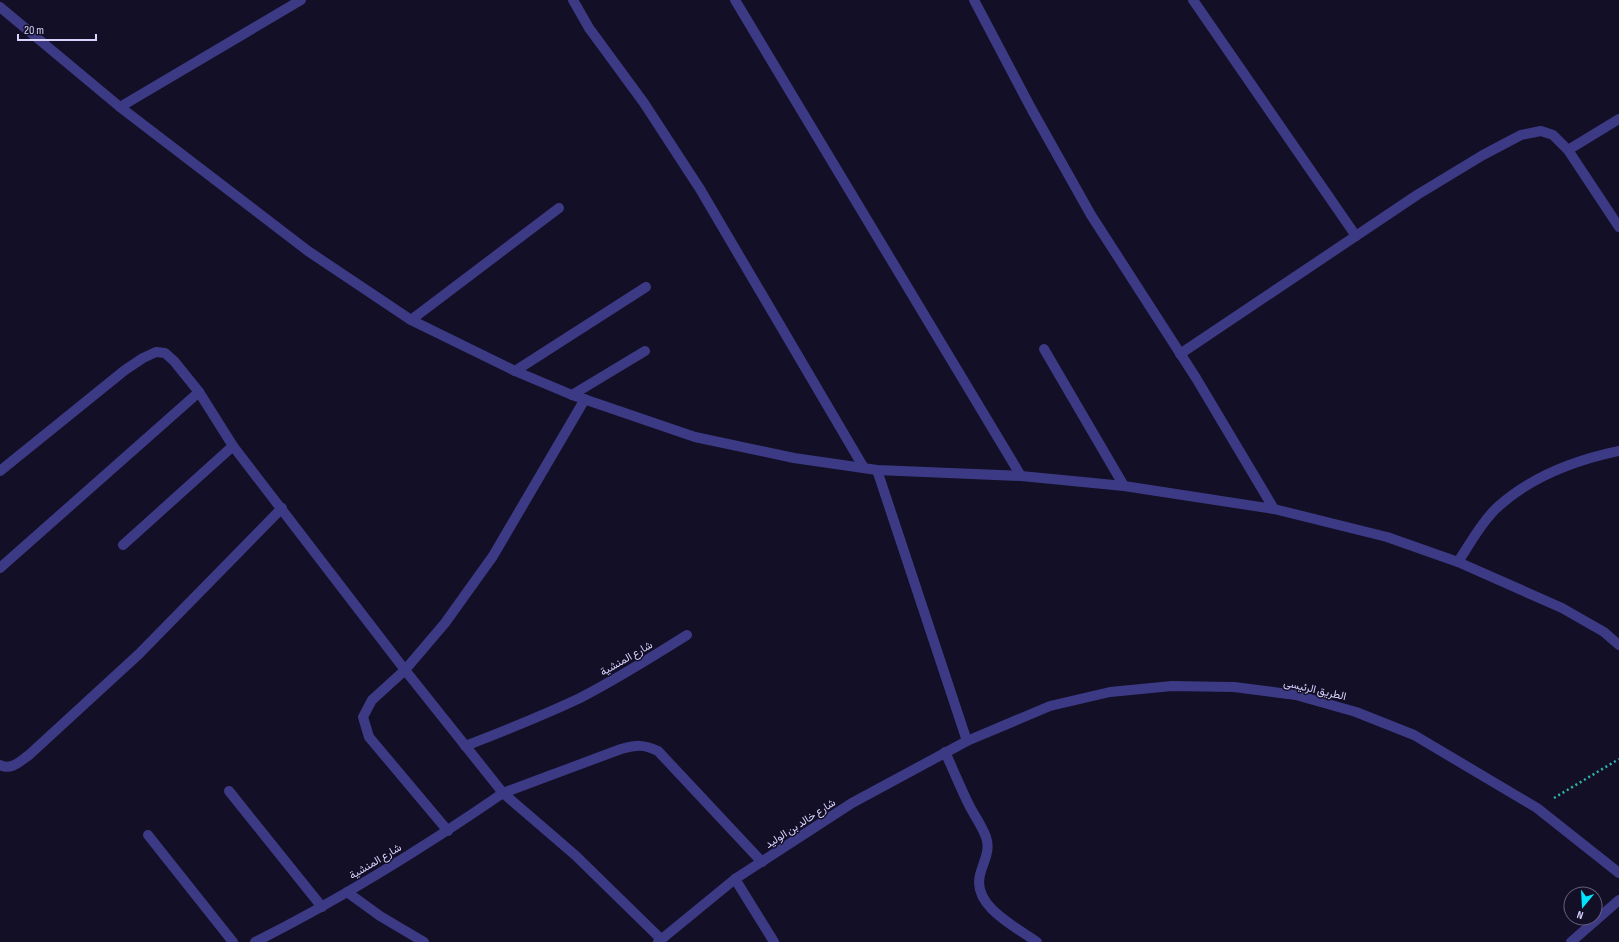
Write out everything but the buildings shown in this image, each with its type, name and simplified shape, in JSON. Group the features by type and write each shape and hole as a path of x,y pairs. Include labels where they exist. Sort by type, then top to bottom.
{"street":[{"path":"120,107 300,0"},
{"path":"573,0 589,28 644,103 700,189 864,468"},
{"path":"735,0 1021,476"},
{"path":"974,0 1032,110 1091,215 1180,354 1274,508"},
{"path":"1193,0 1356,236"},
{"path":"0,7 120,107 308,251 411,320 515,371 572,395 695,437 794,458 877,470 1021,476 1124,486 1274,508 1387,538 1458,562 1562,608 1604,632 1619,645"},
{"path":"1568,150 1619,119"},
{"path":"1180,354 1430,187 1483,155 1521,135 1541,131 1553,135 1568,150 1619,227"},
{"path":"411,320 559,208"},
{"path":"515,371 646,287"},
{"path":"1044,349 1124,486"},
{"path":"572,395 645,351"},
{"path":"0,470 125,370 156,352 165,353 174,361 199,392 233,446 405,670 503,793 575,855 660,941"},
{"path":"0,568 199,392"},
{"path":"448,831 369,737 363,717 372,700 405,670 445,623 493,556 585,399"},
{"path":"123,545 233,446"},
{"path":"1458,562 1478,532 1499,505 1534,480 1572,463 1619,451"},
{"path":"877,470 927,616 966,741"},
{"path":"0,765 4,767 13,766 29,755 139,654 282,508"},
{"name":"شارع المنشية","path":"465,746 523,724 580,698 635,668 688,635"},
{"name":"الطريق الرئيسى","path":"966,741 1050,706 1110,692 1172,686 1234,686 1296,695 1356,712 1414,735 1537,808 1619,873"},
{"name":"شارع خالد بن الوليد","path":"660,941 735,879 852,803 966,741"},
{"name":"شارع المنشية","path":"255,942 322,907 347,892 448,831 503,793 621,749 636,745 647,746 658,751 762,862"},
{"path":"945,752 969,805 986,836 988,845 987,858 980,876 980,889 983,900 996,913 1037,942"},
{"path":"229,791 322,907"},
{"path":"148,835 233,942"},
{"path":"735,879 774,942"},
{"path":"347,892 380,916 424,942"},
{"path":"1571,942 1619,900"}],"path":[{"path":"1537,808 1619,759"}]}
